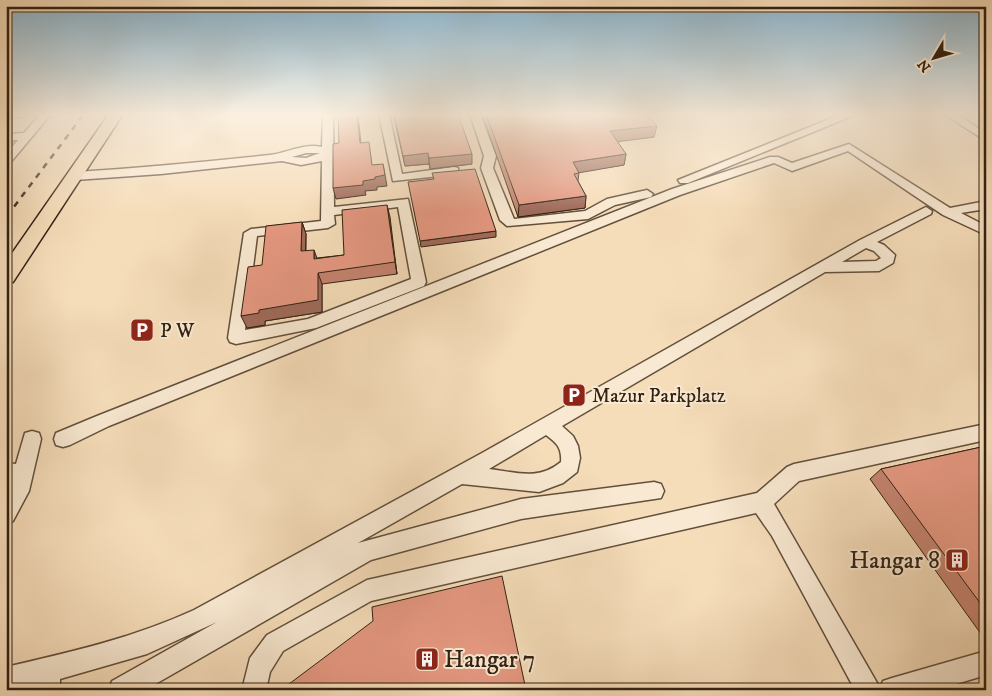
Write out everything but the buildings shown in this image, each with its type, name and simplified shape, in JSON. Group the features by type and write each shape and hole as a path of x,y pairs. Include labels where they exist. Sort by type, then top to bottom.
{"main road":[{"path":"6,277 95,146"}],"street":[{"path":"6,161 19,146"},
{"path":"328,212 404,202 419,282 310,324 236,338 251,233 328,224 328,212 330,153 330,146"},
{"path":"391,146 397,178 478,169 490,156 487,146"},
{"path":"478,169 507,220 518,224 588,214 611,202 658,191 764,146"},
{"path":"63,439 103,421 634,208 774,159 792,167 849,147 948,212 986,231"},
{"path":"75,176 161,170 283,157 294,162 319,159 330,153"},
{"path":"948,212 986,205"},
{"path":"6,679 47,679 93,658 148,642 234,599 461,476 866,243 926,211"},
{"path":"824,267 879,266 888,260 888,255 880,248 866,243"},
{"path":"461,476 481,475 540,483 557,477 570,466 572,453 565,438 547,426"},
{"path":"254,690 259,667 275,643 367,591 761,502 771,496 794,473 986,432"},
{"path":"6,514 19,492 14,474 32,439"},
{"path":"121,690 367,550 521,510 654,491"},
{"path":"761,502 779,529 870,690"},
{"path":"892,690 986,663"}],"railway":[{"path":"7,216 59,146"}],"place":[{"name":"P W","path":"142,330"},
{"name":"Mazur Parkplatz","path":"574,395"},
{"name":"Hangar 8","path":"957,560"},
{"name":"Hangar 7","path":"427,659"}]}
